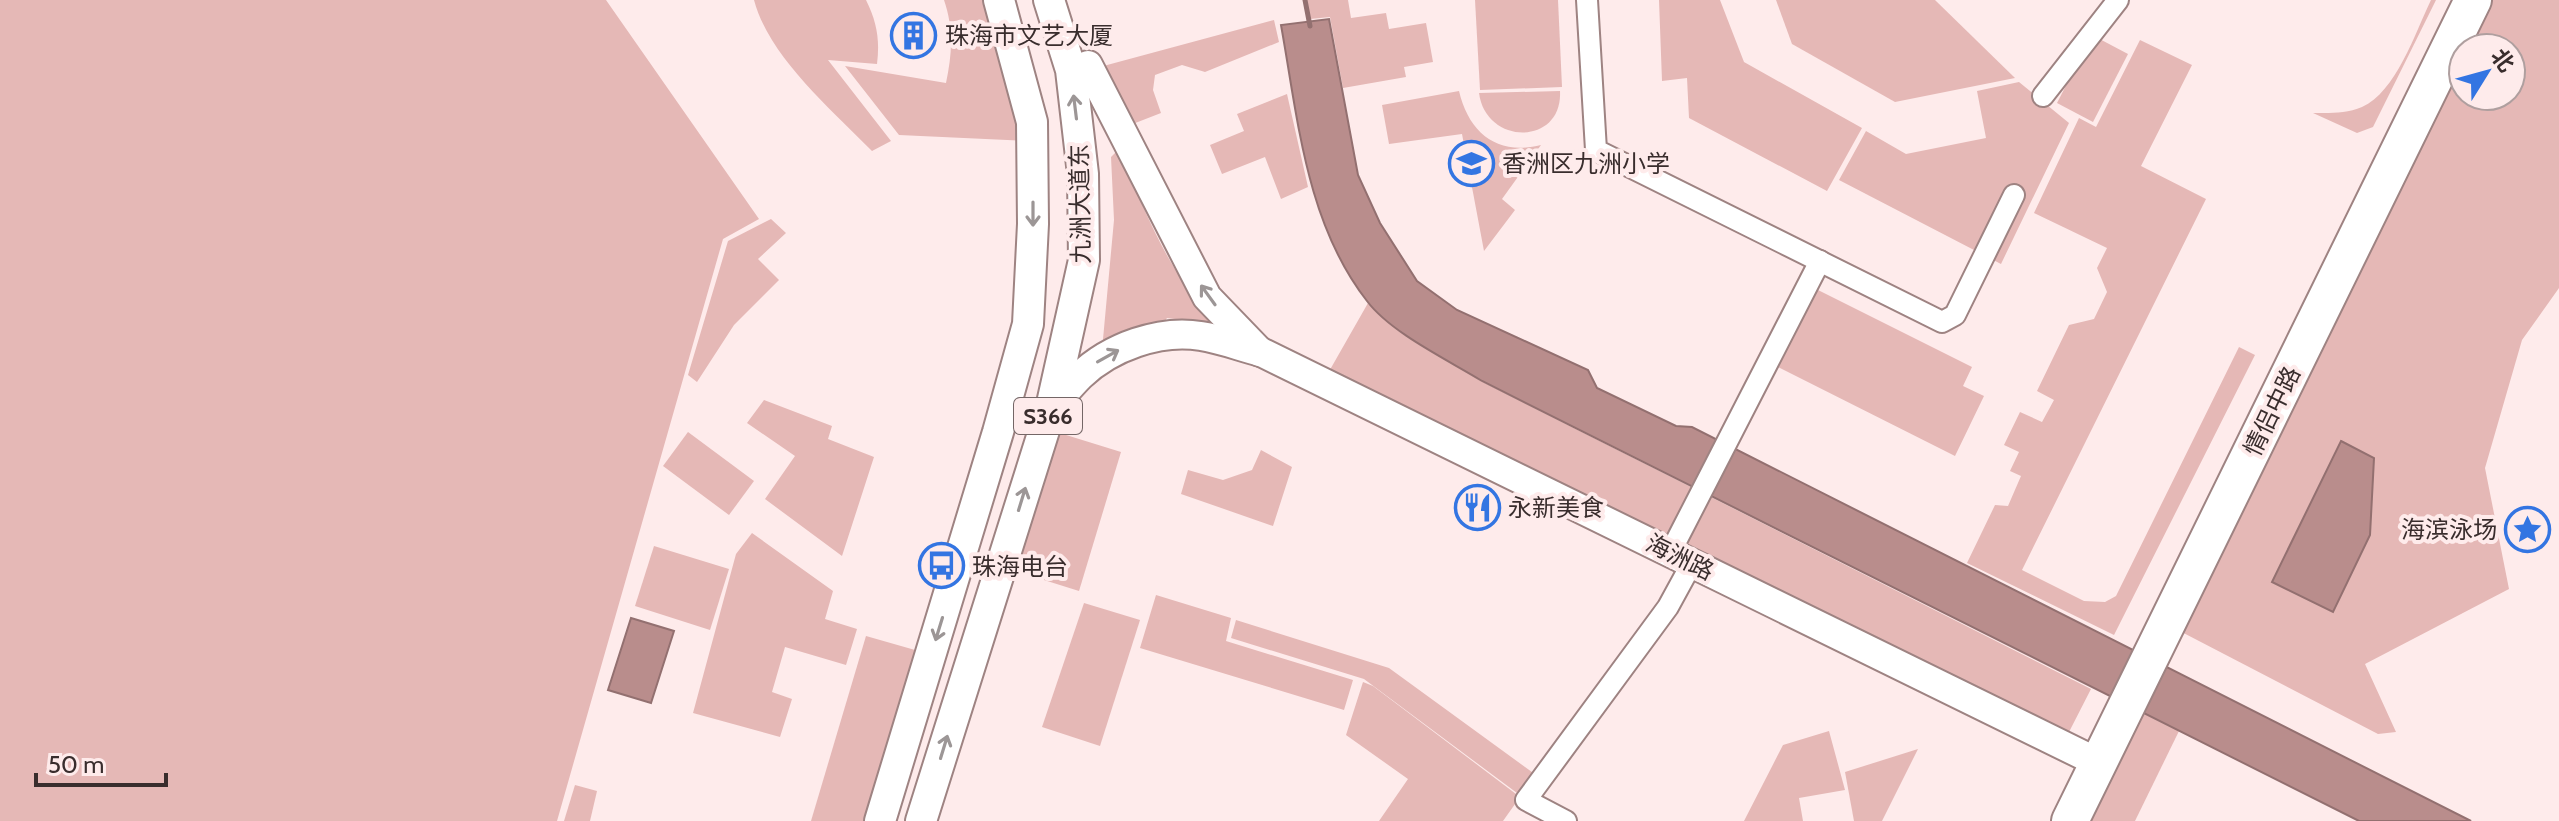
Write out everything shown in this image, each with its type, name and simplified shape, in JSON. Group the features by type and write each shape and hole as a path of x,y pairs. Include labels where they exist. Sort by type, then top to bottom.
{"highway":[{"name":"情侣中路","path":"2054,821 2118,704 2451,0"},
{"name":"情侣中路","path":"2146,646 2473,0"},
{"name":"情侣中路","path":"2070,821 2090,758"}],"main road":[{"name":"九洲大道东","path":"880,821 1028,324 1033,224 1032,122 999,0"},
{"name":"九洲大道东","path":"921,821 1051,408 1084,260 1083,174 1071,70 1049,0"}],"street":[{"path":"1587,0 1596,150 1942,322 1955,315 2014,195"},
{"path":"2043,96 2118,0"},
{"path":"1088,65 1207,297 1261,352"},
{"path":"1566,821 1526,800 1668,607 1699,495 1820,261"},
{"path":"1051,408 1080,375 1101,359 1144,340 1172,334 1201,336 1261,352"},
{"name":"海洲路","path":"1261,352 2090,758"}],"shaded area":[{"path":"0,0 606,0 759,219 723,239 557,821 0,821"},
{"path":"754,0 866,0 877,31 877,64 828,60 891,141 872,151 821,100 773,42"},
{"path":"944,0 993,0 1026,141 899,135 845,66 946,83 951,42"},
{"path":"1306,0 1348,0 1351,18 1386,13 1389,29 1426,23 1433,62 1404,67 1406,77 1343,88 1330,17 1310,19"},
{"path":"1475,0 1558,0 1562,87 1480,90"},
{"path":"1659,0 1720,0 1744,62 1862,128 1827,191 1689,118 1687,78 1662,81"},
{"path":"1776,0 1935,0 2015,78 1895,102 1792,44"},
{"path":"2431,0 2436,0 2373,127 2357,133 2313,113 2338,113 2362,107 2385,89 2403,60"},
{"path":"2479,0 2559,0 2559,288 2522,340 2485,468 2509,589 2365,664 2396,732 2378,734 2172,627 2447,65 2447,112 2527,112 2527,32 2463,32"},
{"path":"1329,19 1358,175 1380,223 1417,281 1457,310 1588,370 1597,388 1676,426 1692,427 2471,821 2359,821 1482,381 1405,335 1377,313 1346,271 1317,204 1308,169 1281,25"},
{"path":"1274,20 1279,42 1205,72 1182,65 1155,75 1153,90 1161,113 1125,127 1096,68"},
{"path":"2092,35 2128,54 2093,122 2057,103"},
{"path":"2140,40 2192,65 2141,166 2206,199 2022,570 2084,601 2105,602 2116,596 2239,347 2255,355 2114,635 1967,563 1995,505 2008,506 2021,476 2010,471 2019,452 2004,445 2020,412 2042,422 2054,400 2037,391 2069,325 2094,319 2107,292 2097,268 2107,248 2034,213 2079,118 2096,127"},
{"path":"2019,82 2069,123 2001,264 1839,180 1866,131 1906,154 1986,138 1977,91"},
{"path":"1459,91 1470,119 1487,138 1511,147 1541,145 1502,199 1515,210 1484,251 1462,134 1389,144 1382,105"},
{"path":"1560,91 1558,109 1550,122 1538,130 1523,132 1508,130 1495,123 1485,110 1479,93"},
{"path":"1287,94 1308,187 1281,199 1265,157 1222,174 1210,145 1244,131 1237,114"},
{"path":"1116,152 1120,154 1170,261 1212,320 1211,326 1182,325 1175,319 1167,318 1161,327 1102,350 1114,220 1111,157"},
{"path":"771,219 786,233 758,259 779,280 734,325 697,382 688,375 728,241"},
{"path":"1814,288 1972,367 1963,386 1984,396 1955,456 1776,366"},
{"path":"1368,303 1407,336 1481,381 2091,689 2069,732 1901,665 1323,382"},
{"path":"764,400 832,426 828,439 874,457 842,556 765,499 795,456 747,423"},
{"path":"1050,430 1121,452 1079,591 1009,569"},
{"path":"688,432 754,481 729,515 663,466"},
{"path":"2341,441 2374,458 2370,535 2333,612 2272,582"},
{"path":"1261,450 1292,467 1273,526 1181,494 1188,470 1223,480 1252,470"},
{"path":"752,533 833,591 825,619 857,629 846,665 785,647 772,692 792,699 780,737 693,713 736,554"},
{"path":"654,546 729,569 710,630 635,606"},
{"path":"1156,595 1231,618 1226,641 1353,680 1344,710 1140,648"},
{"path":"1084,603 1140,620 1100,746 1042,727"},
{"path":"631,618 674,631 651,703 608,690"},
{"path":"1236,620 1389,668 1536,775 1521,796 1364,679 1231,638"},
{"path":"866,636 922,652 872,821 811,821"},
{"path":"1363,682 1373,686 1520,797 1503,821 1379,821 1408,779 1346,735"},
{"path":"2131,707 2179,731 2135,821 2076,821"},
{"path":"1829,731 1845,790 1799,798 1803,821 1744,821 1783,745"},
{"path":"1918,749 1882,821 1854,821 1845,772"},
{"path":"575,785 597,791 590,821 564,821"}],"waterway":[{"path":"1305,0 1310,26"}],"place":[{"name":"珠海市文艺大厦","path":"914,35"},
{"name":"香洲区九洲小学","path":"1471,163"},
{"name":"永新美食","path":"1477,507"},
{"name":"海滨泳场","path":"2528,529"},
{"name":"珠海电台","path":"941,566"}]}
